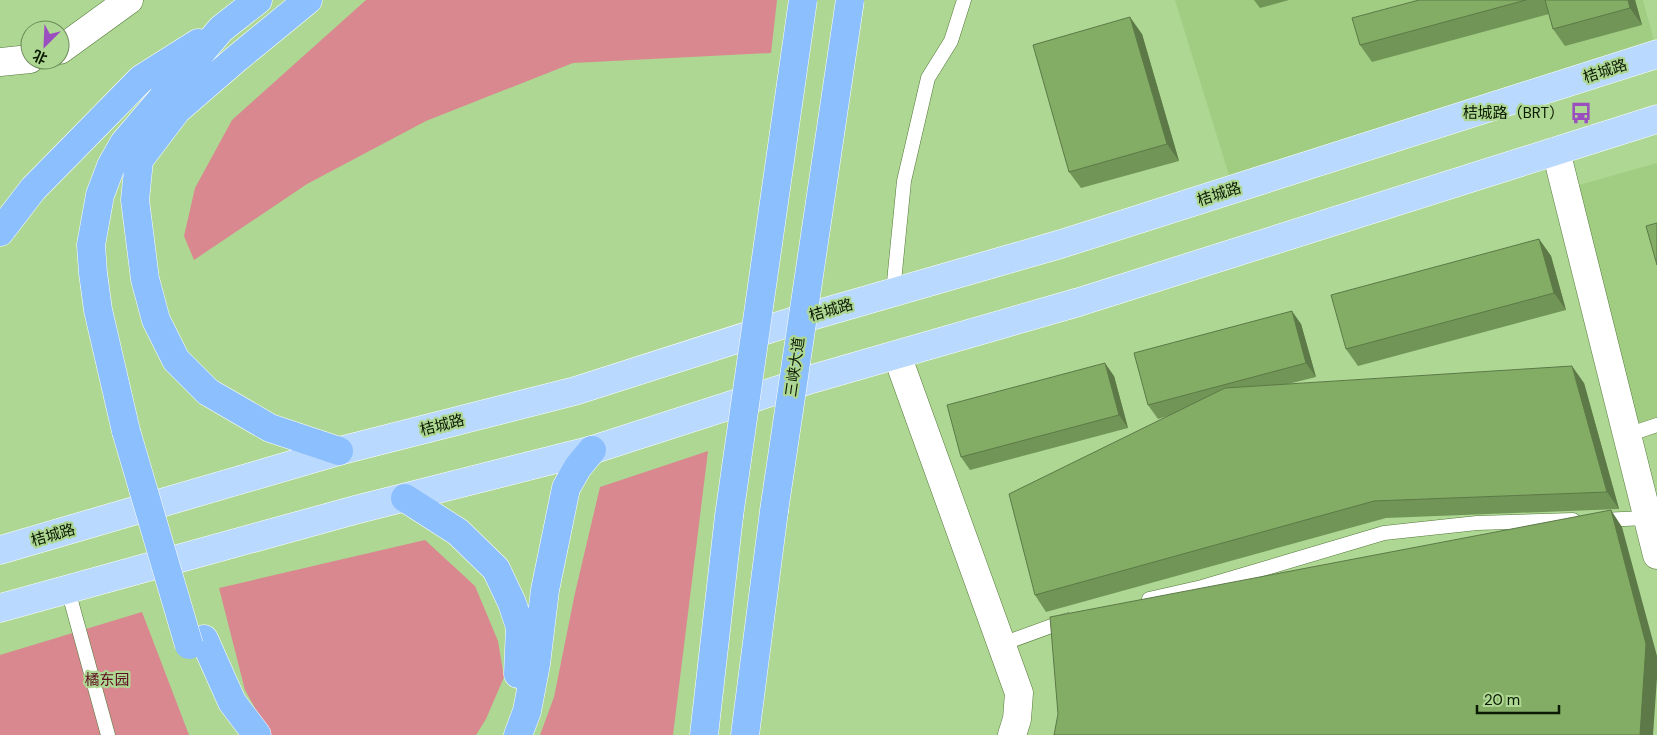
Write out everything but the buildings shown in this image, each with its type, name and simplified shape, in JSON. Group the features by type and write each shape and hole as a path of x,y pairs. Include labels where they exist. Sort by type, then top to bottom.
{"highway":[{"path":"0,232 33,189 141,79 221,30 258,0"},
{"path":"135,428 111,302 108,264 108,236 118,194 138,160 178,110 236,58 308,0"},
{"path":"704,735 729,516 803,0"},
{"name":"三峡大道","path":"745,735 774,511 850,0"},
{"path":"221,30 124,143 110,166 100,195 92,245 93,273 98,310 135,428 196,642 222,718 234,735"},
{"path":"138,160 135,200 145,279 156,320 176,360 208,392 270,428 339,451"},
{"path":"518,735 527,711 536,664 545,590 566,488 578,467 592,450"},
{"path":"405,498 458,532 496,569 512,603 520,627 520,662 513,707 502,735"},
{"path":"196,642 232,702 257,735"}],"main road":[{"name":"桔城路","path":"0,550 339,451 575,391 794,320 1061,244 1657,54"},
{"path":"0,608 405,498 592,450 812,379 1080,302 1657,119"}],"street":[{"path":"70,43 129,0"},
{"path":"0,62 20,60"},
{"path":"1556,151 1657,555"},
{"path":"896,355 1019,693 1018,719 1012,735"}],"lane":[{"path":"893,292 904,181 928,78 951,41 964,0"},
{"path":"1627,434 1657,426"},
{"path":"1136,601 1202,588 1384,533 1477,523 1648,518"},
{"path":"68,590 108,735"},
{"path":"1002,644 1082,616"}],"shaded area":[{"path":"1175,0 1643,0 1654,41 1229,175"},
{"path":"1657,163 1657,425 1627,435 1565,189"}],"green space":[{"path":"366,0 777,0 771,53 573,63 426,121 307,184 194,260 184,236 195,188 232,120"},
{"path":"708,451 673,735 540,735 554,697 575,593 600,487"},
{"path":"425,540 475,586 498,641 504,677 486,719 476,735 270,735 245,690 219,588"},
{"name":"橘东园","path":"142,612 189,735 0,735 0,655"}],"place":[{"name":"桔城路（BRT）","path":"1581,113"}]}
